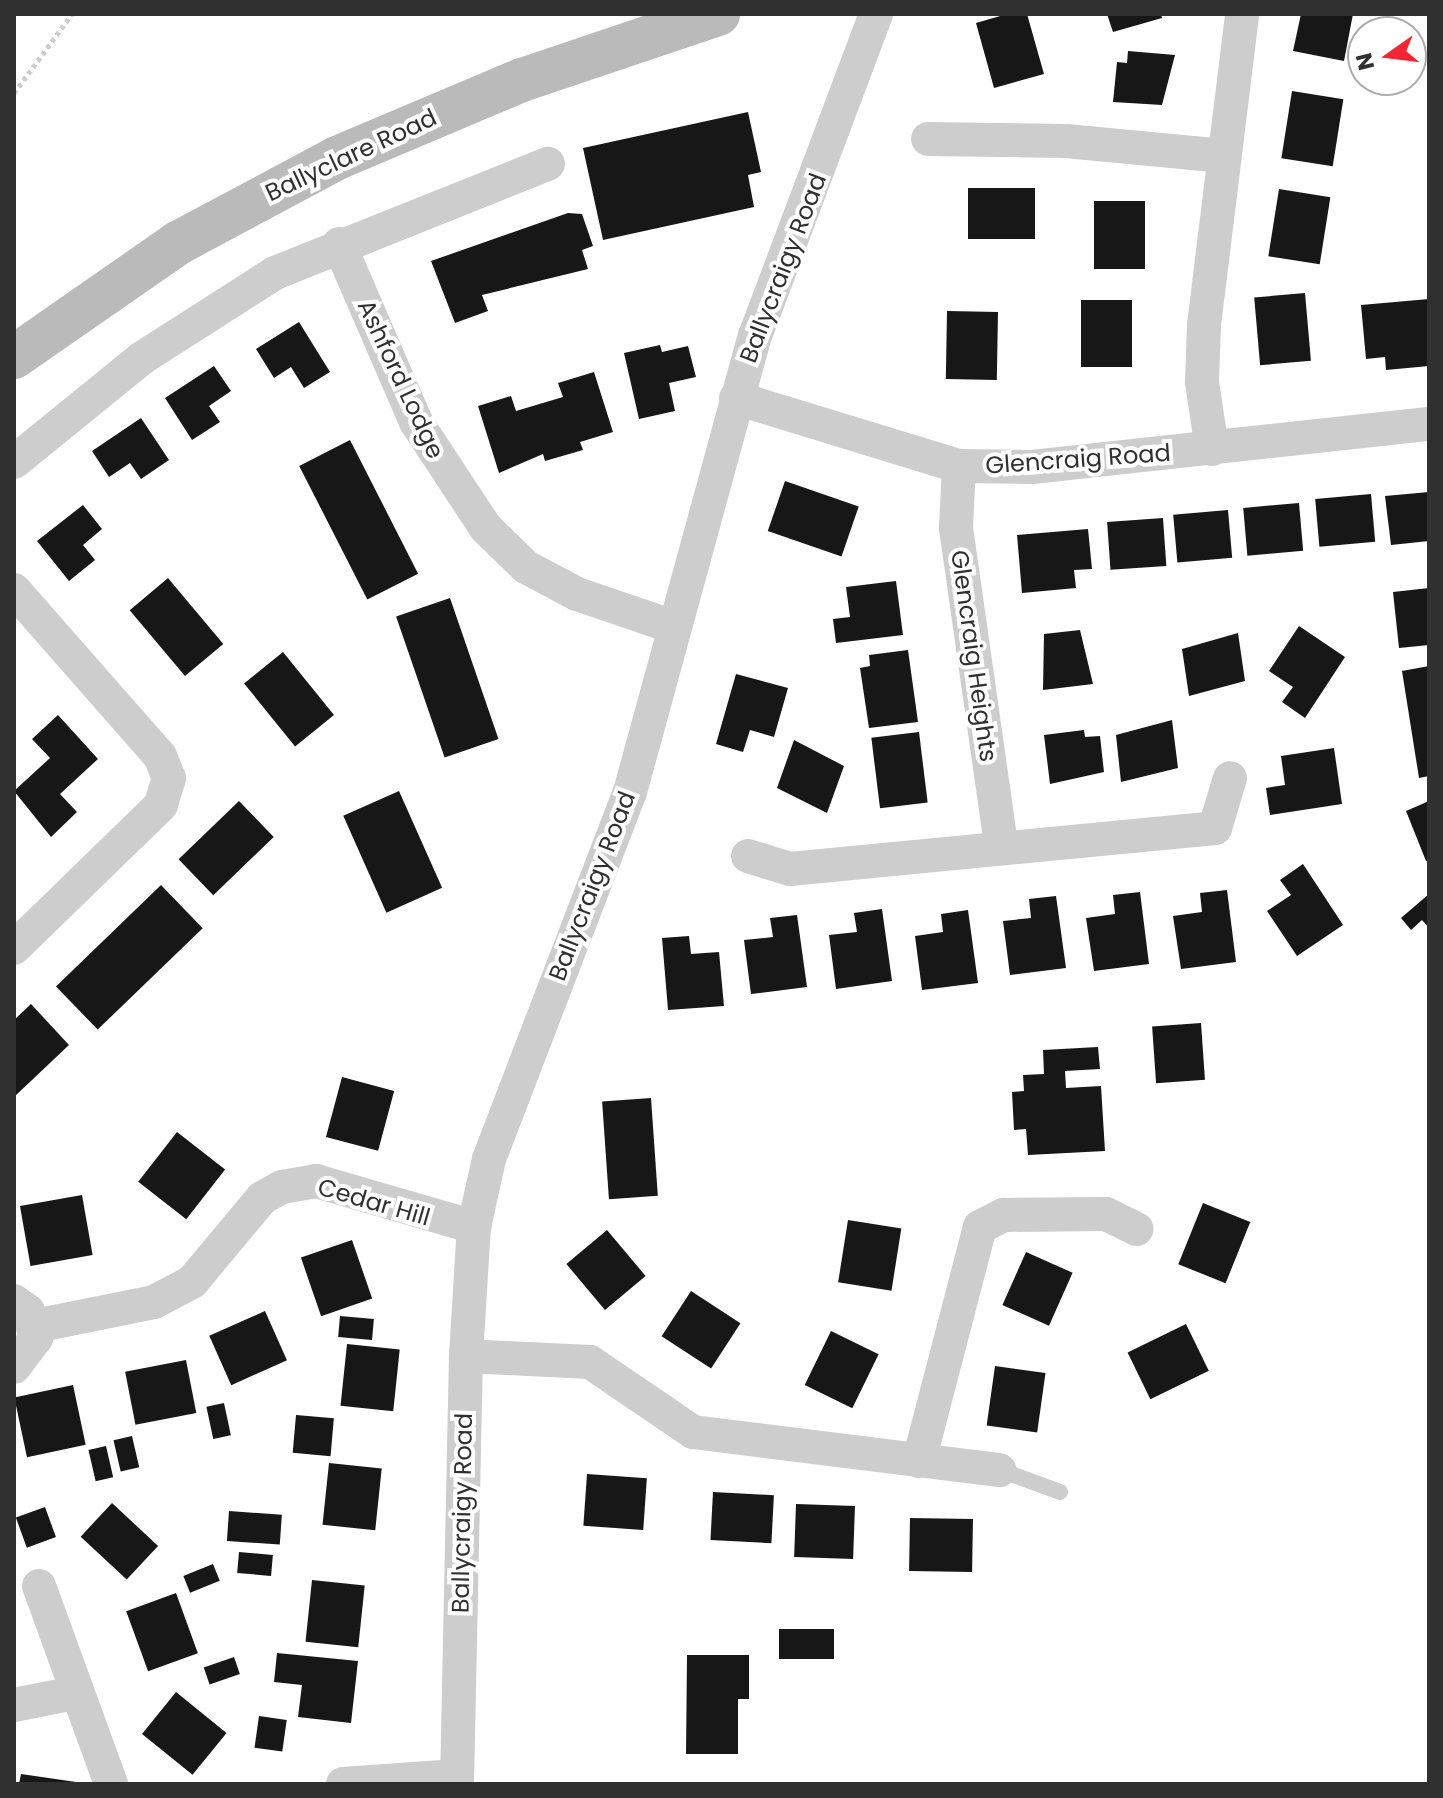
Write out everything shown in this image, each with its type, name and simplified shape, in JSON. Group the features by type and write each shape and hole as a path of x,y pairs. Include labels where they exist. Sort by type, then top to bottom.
{"main road":[{"name":"Ballyclare Road","path":"14,357 178,243 337,158 522,80 718,14"}],"street":[{"name":"Ballycraigy Road","path":"457,1780 466,1356 474,1227 523,1060 630,792 736,398 876,14"},
{"path":"1212,449 1203,354 1242,14"},
{"path":"928,139 1066,141 1224,156"},
{"path":"14,462 142,358 275,273 339,244 548,164"},
{"name":"Ashford Lodge","path":"339,244 416,422 486,528 526,567 577,594 674,627"},
{"name":"Glencraig Road","path":"736,398 959,466 1032,467 1429,424"},
{"name":"Glencraig Heights","path":"959,466 956,528 1001,845"},
{"path":"14,590 160,756 169,778 161,805 14,948"},
{"path":"748,856 790,869 1001,845 1215,828 1230,778"},
{"name":"Cedar Hill","path":"14,1367 24,1361 25,1313 154,1302 192,1282 262,1198 282,1187 316,1181 474,1227"},
{"path":"919,1461 980,1227 1004,1215 1106,1214 1137,1229"},
{"path":"466,1356 590,1362 693,1432 1000,1470"},
{"path":"39,1586 74,1693 111,1784"},
{"path":"14,1705 74,1693"},
{"path":"343,1784 457,1780"}],"lane":[{"path":"1000,1470 1060,1492"}],"path":[{"path":"14,93 72,14"}],"building":[{"path":"1007,14 1027,14 1044,74 994,88 976,23"},
{"path":"1107,14 1161,14 1162,18 1113,32"},
{"path":"1301,14 1353,14 1347,16 1344,61 1293,51"},
{"path":"1128,51 1175,55 1162,105 1113,102 1117,62 1127,63"},
{"path":"1292,91 1343,99 1333,166 1281,158"},
{"path":"748,112 761,172 748,175 754,207 603,240 583,148"},
{"path":"968,188 1035,188 1035,239 968,239"},
{"path":"1279,189 1330,197 1320,264 1268,256"},
{"path":"1094,201 1145,201 1145,269 1094,269"},
{"path":"568,213 582,214 593,246 582,250 588,269 482,295 488,311 455,323 431,261"},
{"path":"1305,293 1311,361 1260,365 1254,297"},
{"path":"1429,299 1429,366 1386,370 1385,357 1366,359 1361,305"},
{"path":"1081,300 1132,300 1132,367 1081,367"},
{"path":"947,311 998,312 997,380 946,379"},
{"path":"299,322 330,372 304,388 291,367 274,378 256,349"},
{"path":"660,345 662,352 688,346 696,377 669,383 675,411 639,419 624,353"},
{"path":"214,366 231,391 209,406 220,422 192,440 165,398"},
{"path":"594,372 613,432 580,442 583,450 545,461 543,454 499,473 478,406 511,396 516,411 563,397 558,383"},
{"path":"141,418 169,460 141,479 130,463 109,477 92,451"},
{"path":"350,440 418,574 367,600 299,466"},
{"path":"785,481 859,506 841,557 768,531"},
{"path":"1429,492 1429,541 1391,545 1385,496"},
{"path":"1371,494 1375,542 1319,547 1315,499"},
{"path":"1299,503 1303,551 1247,556 1243,508"},
{"path":"83,505 102,529 83,545 95,560 69,581 37,541"},
{"path":"1228,510 1232,558 1177,563 1173,515"},
{"path":"1163,518 1166,566 1110,570 1107,522"},
{"path":"1088,529 1092,569 1074,570 1076,588 1022,593 1017,535"},
{"path":"168,578 223,644 185,676 130,610"},
{"path":"896,581 903,635 836,643 833,619 850,617 846,587"},
{"path":"1429,588 1429,645 1399,648 1393,592"},
{"path":"450,598 499,739 445,757 396,617"},
{"path":"1299,626 1345,657 1305,718 1282,702 1293,687 1269,671"},
{"path":"1080,630 1093,684 1043,690 1044,634"},
{"path":"1238,633 1245,681 1189,696 1182,649"},
{"path":"908,650 918,722 869,728 860,668 870,666 869,655"},
{"path":"283,652 334,715 295,746 244,683"},
{"path":"1429,666 1429,776 1419,778 1402,671"},
{"path":"736,674 788,688 774,737 750,730 743,752 716,744"},
{"path":"58,715 98,759 60,794 77,812 51,837 14,791 50,758 32,739"},
{"path":"1172,720 1178,768 1121,782 1116,735"},
{"path":"1084,730 1085,737 1100,736 1104,772 1050,784 1044,735"},
{"path":"919,732 928,802 880,808 871,738"},
{"path":"794,740 844,766 827,813 777,788"},
{"path":"1334,748 1342,804 1270,815 1266,788 1285,785 1281,756"},
{"path":"399,791 442,888 386,913 343,816"},
{"path":"239,801 274,837 213,895 179,859"},
{"path":"1429,801 1429,860 1426,861 1406,811"},
{"path":"1303,864 1343,925 1297,956 1267,911 1291,895 1280,880"},
{"path":"161,885 203,928 98,1030 56,986"},
{"path":"1227,890 1236,962 1181,969 1173,916 1202,912 1200,893"},
{"path":"1140,892 1149,964 1094,971 1086,918 1115,914 1113,895"},
{"path":"1429,894 1429,928 1422,920 1411,930 1401,918"},
{"path":"1056,896 1066,968 1010,975 1003,921 1031,918 1029,899"},
{"path":"882,909 892,981 836,989 829,935 857,932 854,913"},
{"path":"968,910 978,983 922,990 915,936 943,932 941,914"},
{"path":"797,915 807,987 751,994 744,940 773,937 770,918"},
{"path":"689,936 691,954 719,952 724,1006 668,1010 662,938"},
{"path":"31,1004 69,1045 14,1097 14,1020"},
{"path":"1201,1023 1205,1080 1156,1083 1152,1026"},
{"path":"1098,1047 1100,1069 1065,1071 1066,1088 1101,1086 1105,1151 1028,1155 1026,1129 1014,1130 1012,1092 1024,1091 1023,1075 1044,1074 1043,1050"},
{"path":"342,1077 394,1091 378,1151 326,1137"},
{"path":"651,1098 658,1196 609,1199 602,1101"},
{"path":"177,1132 225,1170 186,1219 138,1182"},
{"path":"82,1195 93,1255 31,1266 20,1206"},
{"path":"1203,1203 1250,1222 1226,1283 1178,1264"},
{"path":"848,1220 901,1228 891,1291 838,1282"},
{"path":"607,1230 646,1276 605,1310 566,1264"},
{"path":"352,1240 372,1299 321,1316 301,1258"},
{"path":"1026,1252 1073,1273 1049,1326 1002,1305"},
{"path":"691,1291 740,1323 711,1368 662,1336"},
{"path":"265,1311 287,1360 231,1385 209,1336"},
{"path":"340,1316 374,1319 372,1340 338,1337"},
{"path":"1186,1324 1209,1371 1150,1399 1128,1352"},
{"path":"831,1331 879,1354 852,1408 805,1385"},
{"path":"347,1344 400,1350 393,1411 341,1406"},
{"path":"186,1360 196,1413 135,1425 125,1372"},
{"path":"995,1366 1046,1373 1037,1433 987,1425"},
{"path":"73,1385 86,1445 27,1457 14,1397"},
{"path":"224,1403 231,1435 213,1439 206,1407"},
{"path":"296,1415 334,1418 331,1456 293,1453"},
{"path":"132,1436 139,1467 121,1471 113,1440"},
{"path":"106,1446 113,1477 96,1481 88,1450"},
{"path":"329,1463 382,1469 375,1530 323,1525"},
{"path":"587,1474 647,1478 643,1530 583,1526"},
{"path":"713,1492 774,1495 771,1543 710,1540"},
{"path":"112,1503 158,1546 127,1580 81,1537"},
{"path":"796,1504 855,1506 853,1559 794,1557"},
{"path":"45,1507 56,1537 27,1548 16,1518"},
{"path":"229,1511 282,1515 280,1545 227,1541"},
{"path":"910,1518 973,1519 972,1572 909,1571"},
{"path":"239,1552 273,1555 271,1576 237,1573"},
{"path":"213,1564 220,1581 190,1593 183,1576"},
{"path":"312,1580 365,1586 358,1647 306,1642"},
{"path":"176,1593 198,1653 148,1671 126,1611"},
{"path":"779,1629 834,1629 834,1659 779,1659"},
{"path":"277,1653 358,1661 351,1723 298,1717 302,1685 274,1682"},
{"path":"687,1655 749,1655 749,1699 738,1699 738,1754 686,1754"},
{"path":"234,1657 240,1674 210,1684 204,1667"},
{"path":"176,1692 227,1733 193,1775 142,1734"},
{"path":"259,1716 287,1720 282,1752 255,1748"},
{"path":"21,1774 76,1782 76,1784 19,1784"}]}
